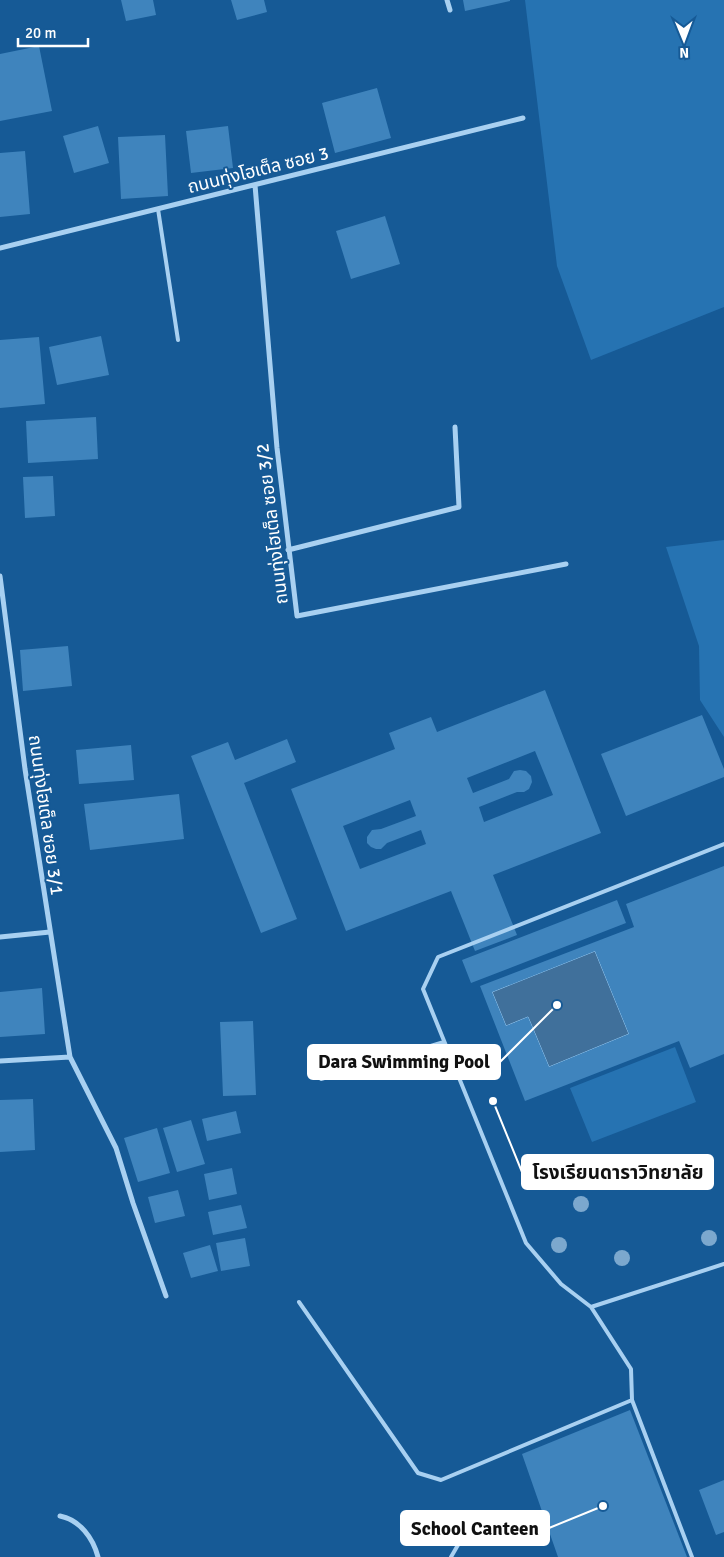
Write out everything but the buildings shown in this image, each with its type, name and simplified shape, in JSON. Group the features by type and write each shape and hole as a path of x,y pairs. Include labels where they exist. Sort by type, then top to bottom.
{"street":[{"path":"447,0 450,10"},
{"name":"ถนนทุ่งโฮเต็ล ซอย 3","path":"0,248 523,118"},
{"name":"ถนนทุ่งโฮเต็ล ซอย 3/2","path":"255,185 276,439 296,616 566,564"},
{"path":"288,550 459,507 455,427"},
{"name":"ถนนทุ่งโฮเต็ล ซอย 3/1","path":"0,576 25,769 70,1057 116,1148 166,1296"},
{"path":"0,937 50,932"},
{"path":"0,1061 70,1057"},
{"path":"60,1516 67,1518 85,1531 93,1543 98,1557"}],"lane":[{"path":"158,209 178,340"},
{"path":"692,1557 632,1400 632,1369 591,1307 561,1284 526,1243 423,989 438,957 724,844"},
{"path":"321,1079 444,1042"},
{"path":"591,1307 724,1264"},
{"path":"299,1302 418,1473 441,1480 632,1400"},
{"path":"451,1557 462,1538"}],"shaded area":[{"path":"525,0 724,0 724,307 591,360 557,266"},
{"path":"724,540 724,737 700,700 699,646 666,547"},
{"path":"595,951 629,1034 549,1067 528,1017 506,1026 492,992"},
{"path":"675,1047 696,1102 592,1142 570,1088"}],"place":[{"name":"Dara Swimming Pool","path":"557,1005"},
{"name":"โรงเรียนดาราวิทยาลัย","path":"493,1101"},
{"name":"School Canteen","path":"603,1506"}]}
